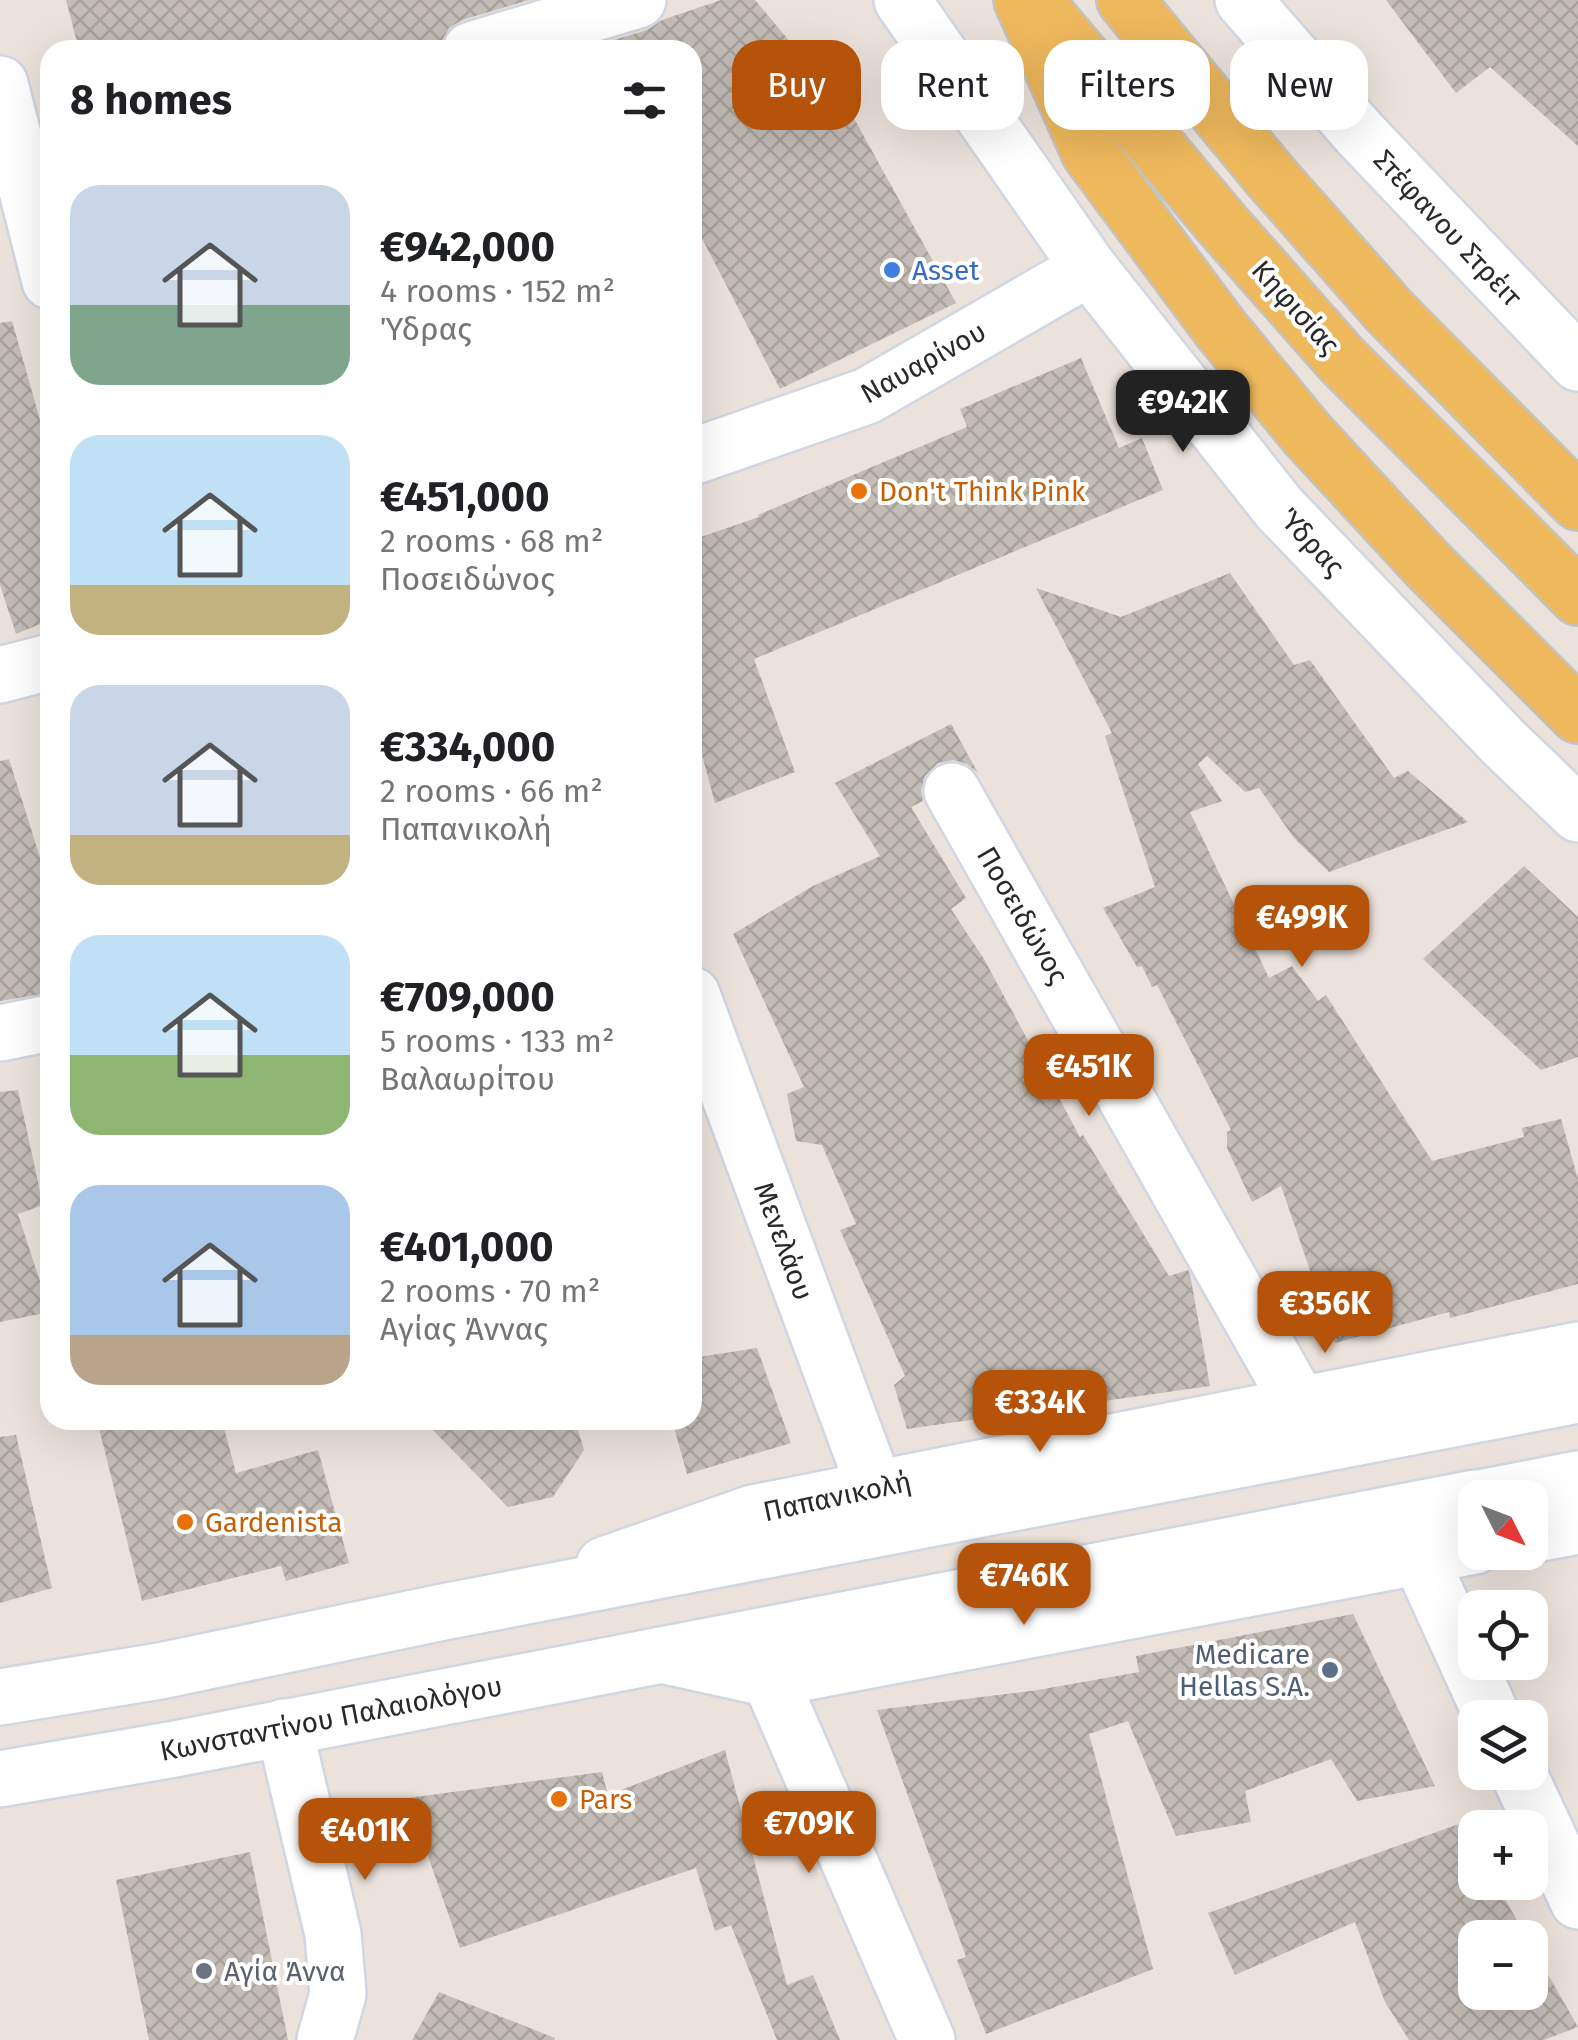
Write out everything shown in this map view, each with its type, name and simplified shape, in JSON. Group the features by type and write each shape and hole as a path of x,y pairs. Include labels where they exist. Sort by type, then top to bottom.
{"main road":[{"path":"1022,0 1090,154 1220,328 1307,434 1427,564 1578,715"},
{"name":"Κηφισίας","path":"1033,0 1342,360 1578,597"},
{"path":"1124,0 1272,177 1392,312 1578,502"}],"street":[{"path":"504,40 638,0"},
{"name":"Ύδρας","path":"902,0 1088,268 1279,508 1504,743 1578,814"},
{"name":"Στέφανου Στρέιτ","path":"1243,0 1360,134 1577,361"},
{"path":"0,84 38,180"},
{"name":"Ναυαρίνου","path":"702,454 867,396 1088,268"},
{"path":"0,675 40,665"},
{"name":"Ποσειδώνος","path":"952,792 1300,1405"},
{"name":"Μενελάου","path":"702,1021 875,1488"},
{"path":"0,1033 40,1024"},
{"name":"Παπανικολή","path":"517,1598 753,1513 1578,1350"},
{"name":"Παπανικολή","path":"0,1697 160,1672 517,1598 1578,1395"},
{"name":"Κωνσταντίνου Παλαιολόγου","path":"1548,1485 1578,1479"},
{"name":"Κωνσταντίνου Παλαιολόγου","path":"0,1778 1458,1502"},
{"path":"1548,1532 1578,1526"},
{"name":"Κωνσταντίνου Παλαιολόγου","path":"661,1655 770,1678 1458,1549"},
{"path":"1419,1556 1485,1700"},
{"path":"770,1678 926,2040"},
{"path":"284,1727 333,1934 338,1994 326,2040"},
{"path":"1526,1790 1578,1901"}],"building":[{"path":"66,0 529,0 462,20 449,28 443,40 76,40"},
{"path":"721,0 755,0 788,40 732,40 732,130 860,130 956,303 780,389 702,238 702,40 614,40 647,30 662,20"},
{"path":"1386,0 1578,0 1578,146 1490,67 1456,93"},
{"path":"12,321 40,420 40,624 16,634 0,585 0,323"},
{"path":"1081,358 1119,448 1142,438 1163,490 754,659 795,772 715,803 702,755 702,537 759,517 967,427 960,409"},
{"path":"1230,573 1294,665 1310,660 1394,778 1408,771 1468,822 1329,872 1294,838 1259,788 1245,792 1207,756 1198,764 1222,801 1190,812 1269,978 1292,966 1318,1001 1326,995 1432,1161 1524,1137 1522,1128 1561,1119 1578,1179 1578,1284 1450,1318 1449,1312 1335,1343 1281,1186 1252,1202 1227,1148 1227,1132 1231,1130 1157,985 1152,987 1142,966 1137,967 1103,908 1155,887 1105,736 1112,733 1036,588 1121,617"},
{"path":"951,724 978,773 953,760 938,763 925,776 923,801 911,807 966,898 951,909 984,959 1080,1137 1083,1135 1169,1276 1188,1270 1210,1386 907,1429 894,1385 905,1376 840,1230 856,1224 822,1145 796,1141 787,1094 804,1087 733,934 813,886 880,856 835,783"},
{"path":"9,759 40,857 40,995 0,1001 0,761"},
{"path":"1524,866 1578,917 1578,1057 1541,1070 1423,959"},
{"path":"18,1090 40,1191 40,1206 18,1214 40,1281 40,1314 0,1322 0,1092"},
{"path":"757,1348 791,1443 687,1474 675,1430 702,1430 702,1356"},
{"name":"Gardenista","path":"99,1430 225,1430 236,1473 318,1450 349,1563 286,1581 281,1566 142,1601"},
{"path":"433,1430 578,1430 584,1450 553,1497 508,1507"},
{"path":"16,1435 52,1588 0,1603 0,1437"},
{"path":"1353,1614 1435,1786 1357,1801 1331,1759 1245,1791 1251,1822 1176,1836 1128,1721 1089,1734 1153,1969 986,2034 957,1960 966,1957 877,1710 1038,1690 1139,1672 1136,1656"},
{"path":"725,1750 787,1985 813,1975 840,2040 777,2040 731,1925 715,1931 696,1868 460,1948 408,1798 602,1772 608,1795"},
{"path":"1458,1824 1458,1900 1506,1900 1517,1920 1458,1920 1458,2010 1548,2010 1548,1974 1578,2027 1544,2040 1409,2040 1385,2002 1355,1922 1235,1975 1208,1913"},
{"name":"Αγία Άννα","path":"250,1852 288,2040 149,2040 116,1880"},
{"path":"439,1992 555,2038 555,2040 412,2040"}],"place":[{"name":"Asset","path":"892,270"},
{"name":"Don't Think Pink","path":"859,491"},
{"name":"Gardenista","path":"185,1522"},
{"name":"Medicare Hellas S.A.","path":"1330,1670"},
{"name":"Pars","path":"559,1799"},
{"name":"Αγία Άννα","path":"204,1971"}]}
